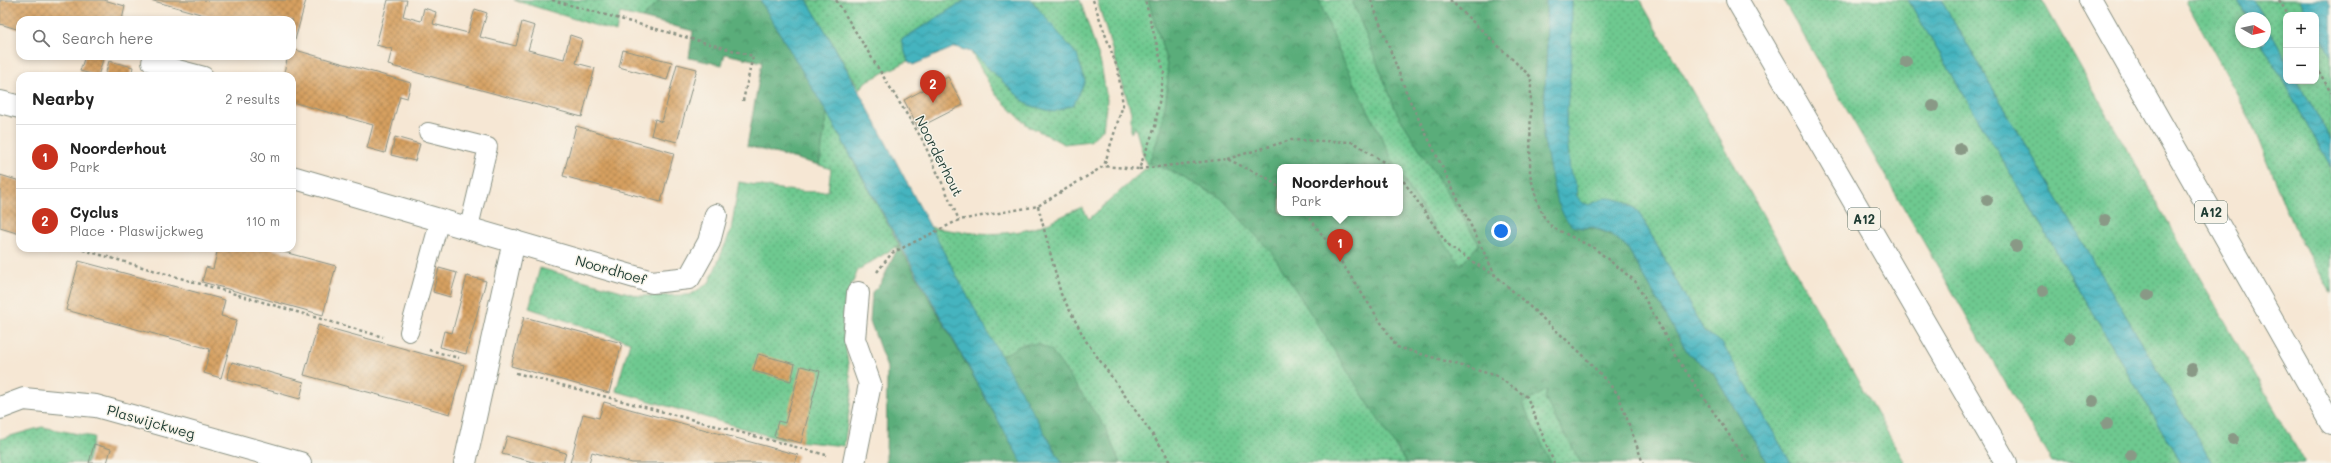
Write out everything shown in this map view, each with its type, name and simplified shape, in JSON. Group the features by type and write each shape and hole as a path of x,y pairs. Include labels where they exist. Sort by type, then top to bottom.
{"main road":[{"name":"A12","path":"1737,0 2006,463"},
{"name":"A12","path":"2091,0 2331,423"},
{"path":"0,102 16,106"},
{"name":"Noordhoef","path":"296,178 469,227 652,282 689,278 709,242 716,215"},
{"path":"465,463 514,241"},
{"path":"854,463 870,384 854,339 858,293"},
{"name":"Plaswijckweg","path":"0,408 24,399 96,406 300,463"}],"lane":[{"path":"151,62 189,72"},
{"path":"428,132 488,147 469,227"},
{"path":"409,332 440,220"}],"path":[{"path":"552,0 754,56 743,101"},
{"name":"Noorderhout","path":"836,0 922,139 959,220"},
{"path":"1092,0 1118,70 1123,105 1104,166"},
{"path":"1139,169 1155,126 1164,72 1145,0"},
{"path":"1371,0 1410,99 1495,275"},
{"path":"1450,0 1531,77 1530,174 1536,201 1544,217 1552,227 1594,248 1635,281 1679,361 1748,463"},
{"path":"2279,0 2286,12"},
{"path":"2319,71 2331,93"},
{"path":"892,253 937,229 959,220 1038,206 1104,166 1139,169 1227,159 1291,140 1353,142 1386,164"},
{"path":"1227,159 1267,178 1277,186"},
{"path":"1403,180 1449,247 1495,275 1582,354 1618,394 1643,463"},
{"path":"1038,206 1061,294 1086,341 1165,452 1170,463"},
{"path":"1308,216 1334,251 1397,347 1497,376 1527,397 1554,463"}],"green space":[{"path":"514,0 660,0 642,18 620,13 616,32"},
{"path":"660,0 760,0 827,113 819,165 747,146 762,62 725,54 722,65 689,58 693,31 642,18"},
{"path":"807,0 965,0 901,40 908,61 865,82 860,90"},
{"path":"1031,0 1080,0 1101,64 1107,100 1103,129 1090,141 1064,144 1027,125 996,95 971,52 1028,105 1038,7"},
{"path":"1097,0 1500,0 1566,121 1572,0 1640,0 1905,463 1791,463 1722,344 1704,331 1638,211 1628,203 1620,200 1608,199 1696,362 1776,463 1001,463 980,320 930,227 970,233 1010,232 1037,227 1082,207 1089,219 1147,167 1135,127 1131,133 1131,112"},
{"path":"1148,0 1319,0 1340,53 1395,164 1277,164 1277,216 1403,216 1403,178 1439,236 1461,265 1479,244 1397,113 1352,0 1546,0 1547,45 1543,136 1581,228 1594,229 1606,233 1627,247 1688,353 1713,373 1768,463 1581,463 1545,399 1547,390 1523,404 1551,463 1406,463 1272,253 1221,198 1171,171 1148,163 1160,130 1166,100 1168,75 1165,57"},
{"path":"1783,0 1908,0 2181,463 2052,463"},
{"path":"1941,0 2042,0 2305,463 2212,463"},
{"path":"2186,0 2238,0 2245,12 2235,12 2235,48 2264,48 2283,81 2283,84 2285,84 2331,167 2331,293 2293,226 2250,119"},
{"path":"2253,0 2300,0 2306,12 2283,12 2283,55 2271,33 2271,12 2260,12"},
{"path":"2319,34 2331,56 2331,140 2300,84 2319,84"},
{"path":"827,113 899,245 858,270 845,301 843,328 852,391 844,446 779,439 616,391 630,342 529,308 540,268 639,296 690,295 709,283 731,230 739,182 794,191 828,191 831,169 819,165"},
{"path":"899,245 1022,463 886,463 887,368 870,321 872,292 881,283"},
{"path":"1023,344 1038,344 1051,350 1105,427 1120,463 1062,463 1000,357"},
{"path":"42,427 94,437 87,463 0,463 0,439"}],"water":[{"path":"760,0 807,0 855,84 978,316 1062,463 1022,463 827,113"},
{"path":"965,0 1031,0 1077,55 1085,81 1074,104 1054,112 1028,105 971,52 955,47 913,65 908,61 901,40"},
{"path":"1546,0 1572,0 1571,64 1566,123 1570,171 1576,185 1577,196 1581,202 1589,205 1605,198 1611,198 1623,201 1638,211 1704,331 1722,343 1791,463 1768,463 1713,373 1688,353 1627,247 1611,234 1592,227 1581,228 1572,226 1565,218 1556,199 1543,136 1547,45"},
{"path":"1908,0 1941,0 2212,463 2181,463"},
{"path":"2238,0 2253,0 2260,12 2245,12"},
{"path":"2300,0 2328,0 2331,5 2331,56 2319,34 2319,12 2306,12"},
{"path":"2271,33 2283,55 2283,81 2264,48 2271,48"},
{"path":"2285,84 2300,84 2331,140 2331,167"}],"building":[{"path":"0,0 104,0 125,6 123,16 16,16 16,29 0,24"},
{"path":"150,0 306,0 296,36 296,16 208,16"},
{"path":"388,0 407,0 403,16 421,21 424,8 436,12 433,24 468,33 475,9 487,13 480,37 516,46 522,22 535,26 528,50 564,59 570,35 582,39 576,63 595,68 582,117 388,65 392,49 376,45"},
{"path":"296,50 411,83 407,98 400,96 385,153 367,148 373,125 296,103 296,72 284,72 287,60 296,60"},
{"path":"623,50 672,62 667,80 619,67"},
{"path":"84,60 103,60 99,72 80,71"},
{"path":"109,61 133,67 132,72 106,72"},
{"path":"677,64 697,69 677,142 651,135 655,119 662,122"},
{"path":"948,77 963,105 918,128 904,100"},
{"path":"576,126 674,153 661,202 563,176"},
{"path":"395,137 420,144 415,161 391,155"},
{"path":"0,175 16,180 16,233 0,228"},
{"path":"217,252 284,252 336,266 323,315 202,282 206,267 213,269"},
{"path":"79,261 225,300 221,316 237,320 221,378 204,373 210,349 66,310"},
{"path":"439,268 457,273 450,297 433,292"},
{"path":"467,276 486,281 466,354 440,347 444,331 452,333"},
{"path":"524,317 622,343 609,393 511,366"},
{"path":"318,325 464,365 450,414 304,375"},
{"path":"758,354 795,364 791,381 753,371"},
{"path":"232,362 304,382 300,399 227,379"},
{"path":"801,366 820,371 801,443 774,436 778,421 785,423"},
{"path":"604,402 798,455 795,463 632,463 592,452 589,463 570,463 583,414 599,418"},
{"path":"507,436 566,453 563,463 537,463 502,454"},
{"path":"94,444 111,449 107,463 89,463"}],"place":[{"name":"Cyclus","path":"933,103"},
{"name":"Noorderhout","path":"1340,262"}]}
